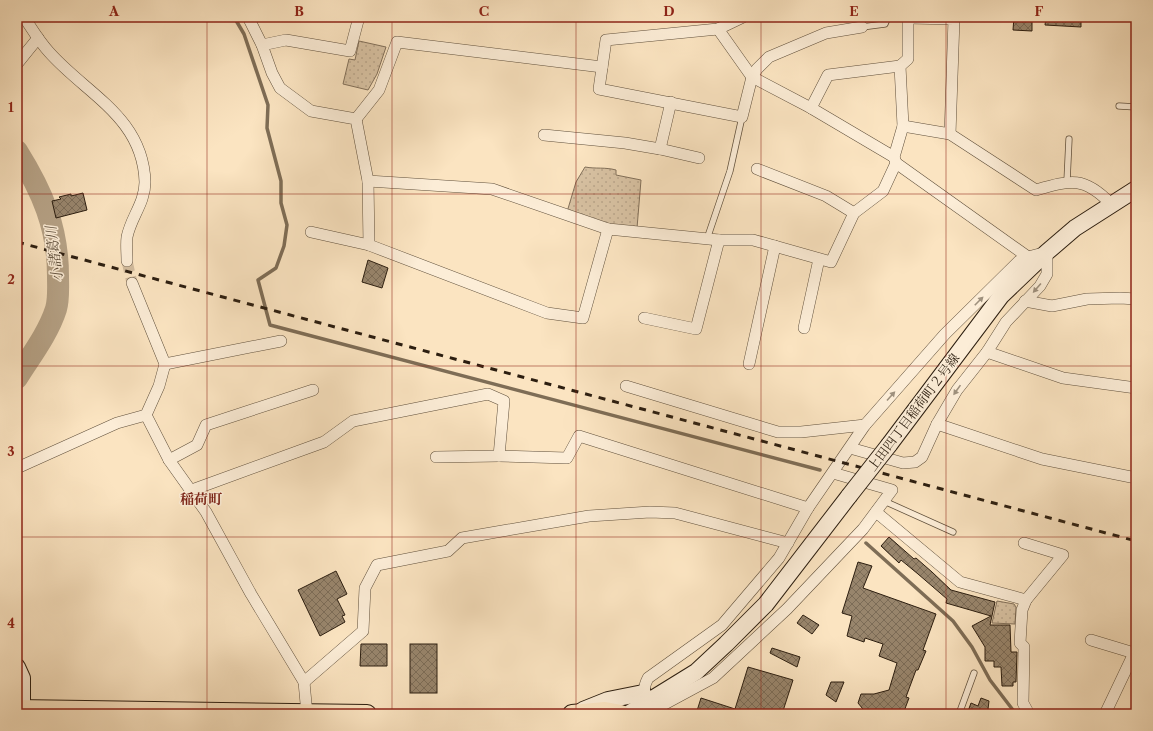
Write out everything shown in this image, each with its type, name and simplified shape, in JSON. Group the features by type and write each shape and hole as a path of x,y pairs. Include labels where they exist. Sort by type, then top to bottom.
{"main road":[{"path":"20,711 367,714"},
{"path":"574,714 605,711 621,714"}],"street":[{"path":"24,17 49,52 98,96 125,123 139,151 145,182 144,199 127,237 127,261"},
{"path":"248,17 262,45 272,73 280,88 311,111 356,119"},
{"path":"262,45 286,40 350,51 359,17"},
{"path":"743,17 718,29 606,40 599,89 742,117 752,77 757,69 769,58 826,33 862,27"},
{"path":"811,108 828,75 900,66 908,59 908,18 954,19 950,134"},
{"path":"718,29 752,77 811,108 895,160 1028,257"},
{"path":"17,64 38,38"},
{"path":"369,245 368,182 356,119 379,90 397,42 602,67"},
{"path":"368,182 492,189 608,229 719,240 753,240 831,262 854,213 883,191 895,160 903,126 900,66"},
{"path":"660,149 670,102"},
{"path":"903,126 950,134 1036,190 1067,181 1091,186 1111,204"},
{"path":"544,135 626,143 699,158"},
{"path":"756,169 826,196 854,213"},
{"name":"上田四丁目稲荷町２号線","path":"627,714 696,672 766,604 889,445 1001,296 1047,252 1075,228 1111,204 1133,193"},
{"path":"311,232 369,245 547,313 583,318 608,229"},
{"path":"644,318 696,329 719,240"},
{"path":"749,364 775,246"},
{"path":"644,703 644,685 648,678 722,624 779,558 808,508 834,473 850,448 865,425 945,334 1019,261 1047,252 1047,274 1040,286 1006,322 986,352 957,390 937,424 922,457 915,462 903,462 850,448"},
{"path":"804,328 819,259"},
{"path":"132,282 165,364 159,386 146,415"},
{"path":"1026,301 1052,306 1087,300 1120,298 1136,299"},
{"path":"165,364 281,341"},
{"path":"986,352 1063,378 1136,388"},
{"path":"626,386 778,432 801,432 865,425"},
{"path":"170,460 197,445 206,425 313,390"},
{"path":"192,490 324,442 353,421 488,394 504,401 499,456"},
{"path":"146,415 170,460 192,490 304,682 307,713"},
{"path":"17,468 117,423 146,415"},
{"path":"937,424 1042,459 1136,478"},
{"path":"436,457 499,456 567,458 579,436 808,508"},
{"path":"574,714 608,700 661,706 713,678 786,609 863,530 892,490 834,473"},
{"path":"304,682 363,630 365,588 377,565 448,551 462,538 589,516 650,512 675,513 788,543"},
{"path":"876,512 960,582 1026,600"},
{"path":"1024,543 1063,555 1026,600 1022,610 1020,643 1024,648 1023,703 1029,714"},
{"path":"1091,640 1135,651 1105,714"},
{"path":"17,667 22,678 20,711"}],"lane":[{"path":"862,27 885,24 888,17"},
{"path":"1119,106 1136,107"},
{"path":"707,239 730,171 742,117"},
{"path":"1067,181 1069,139"},
{"path":"884,501 953,532"},
{"path":"959,714 974,673"}],"shaded area":[{"path":"359,41 386,47 377,74 368,90 343,84 349,59 355,60"},
{"path":"585,167 616,170 616,175 641,180 637,228 609,226 567,212 576,182"},
{"path":"997,601 1014,604 1016,607 1015,624 992,623"}],"building":[{"path":"1014,17 1032,17 1032,31 1013,30"},
{"path":"1046,17 1081,17 1081,27 1045,25"},
{"path":"83,193 87,210 56,218 52,201 61,199 59,197"},
{"path":"368,260 388,268 382,288 362,282"},
{"path":"889,537 914,559 916,558 951,590 995,602 990,625 1010,625 1011,652 1017,652 1016,682 1013,682 1013,686 1002,686 1001,667 994,667 994,661 985,661 985,647 972,626 991,616 946,603 947,599 901,560 899,563 881,546"},
{"path":"858,562 872,566 863,588 936,614 923,650 926,651 918,670 916,670 906,697 909,698 903,714 867,714 858,703 861,694 874,694 889,690 897,663 879,656 883,644 865,638 864,642 847,636 852,616 842,613"},
{"path":"336,571 347,594 337,599 345,615 342,616 345,622 320,636 298,590"},
{"path":"803,615 819,625 812,634 797,623"},
{"path":"361,644 387,644 387,666 360,666"},
{"path":"410,644 437,644 437,693 410,693"},
{"path":"772,648 800,657 797,667 770,653"},
{"path":"748,667 793,680 782,714 696,714 701,698 735,709"},
{"path":"831,682 844,682 836,702 826,695"},
{"path":"981,698 989,701 988,709 997,712 996,714 967,714 971,703 978,706"}],"waterway":[{"path":"234,17 244,34 268,105 267,128 281,181 281,203 287,225 284,246 276,268 258,280 270,325 820,470"},
{"name":"小諸葛川","path":"17,151 41,195 52,225 57,258 58,289 57,305 53,318 44,336 17,378"},
{"path":"866,543 953,621 972,647 990,680 1016,714"},
{"path":"1113,714 1136,710"}],"tunnel":[{"path":"127,261 132,283"}],"railway":[{"path":"17,242 1136,541"}],"district":[{"name":"稲荷町","path":"201,499"}]}
